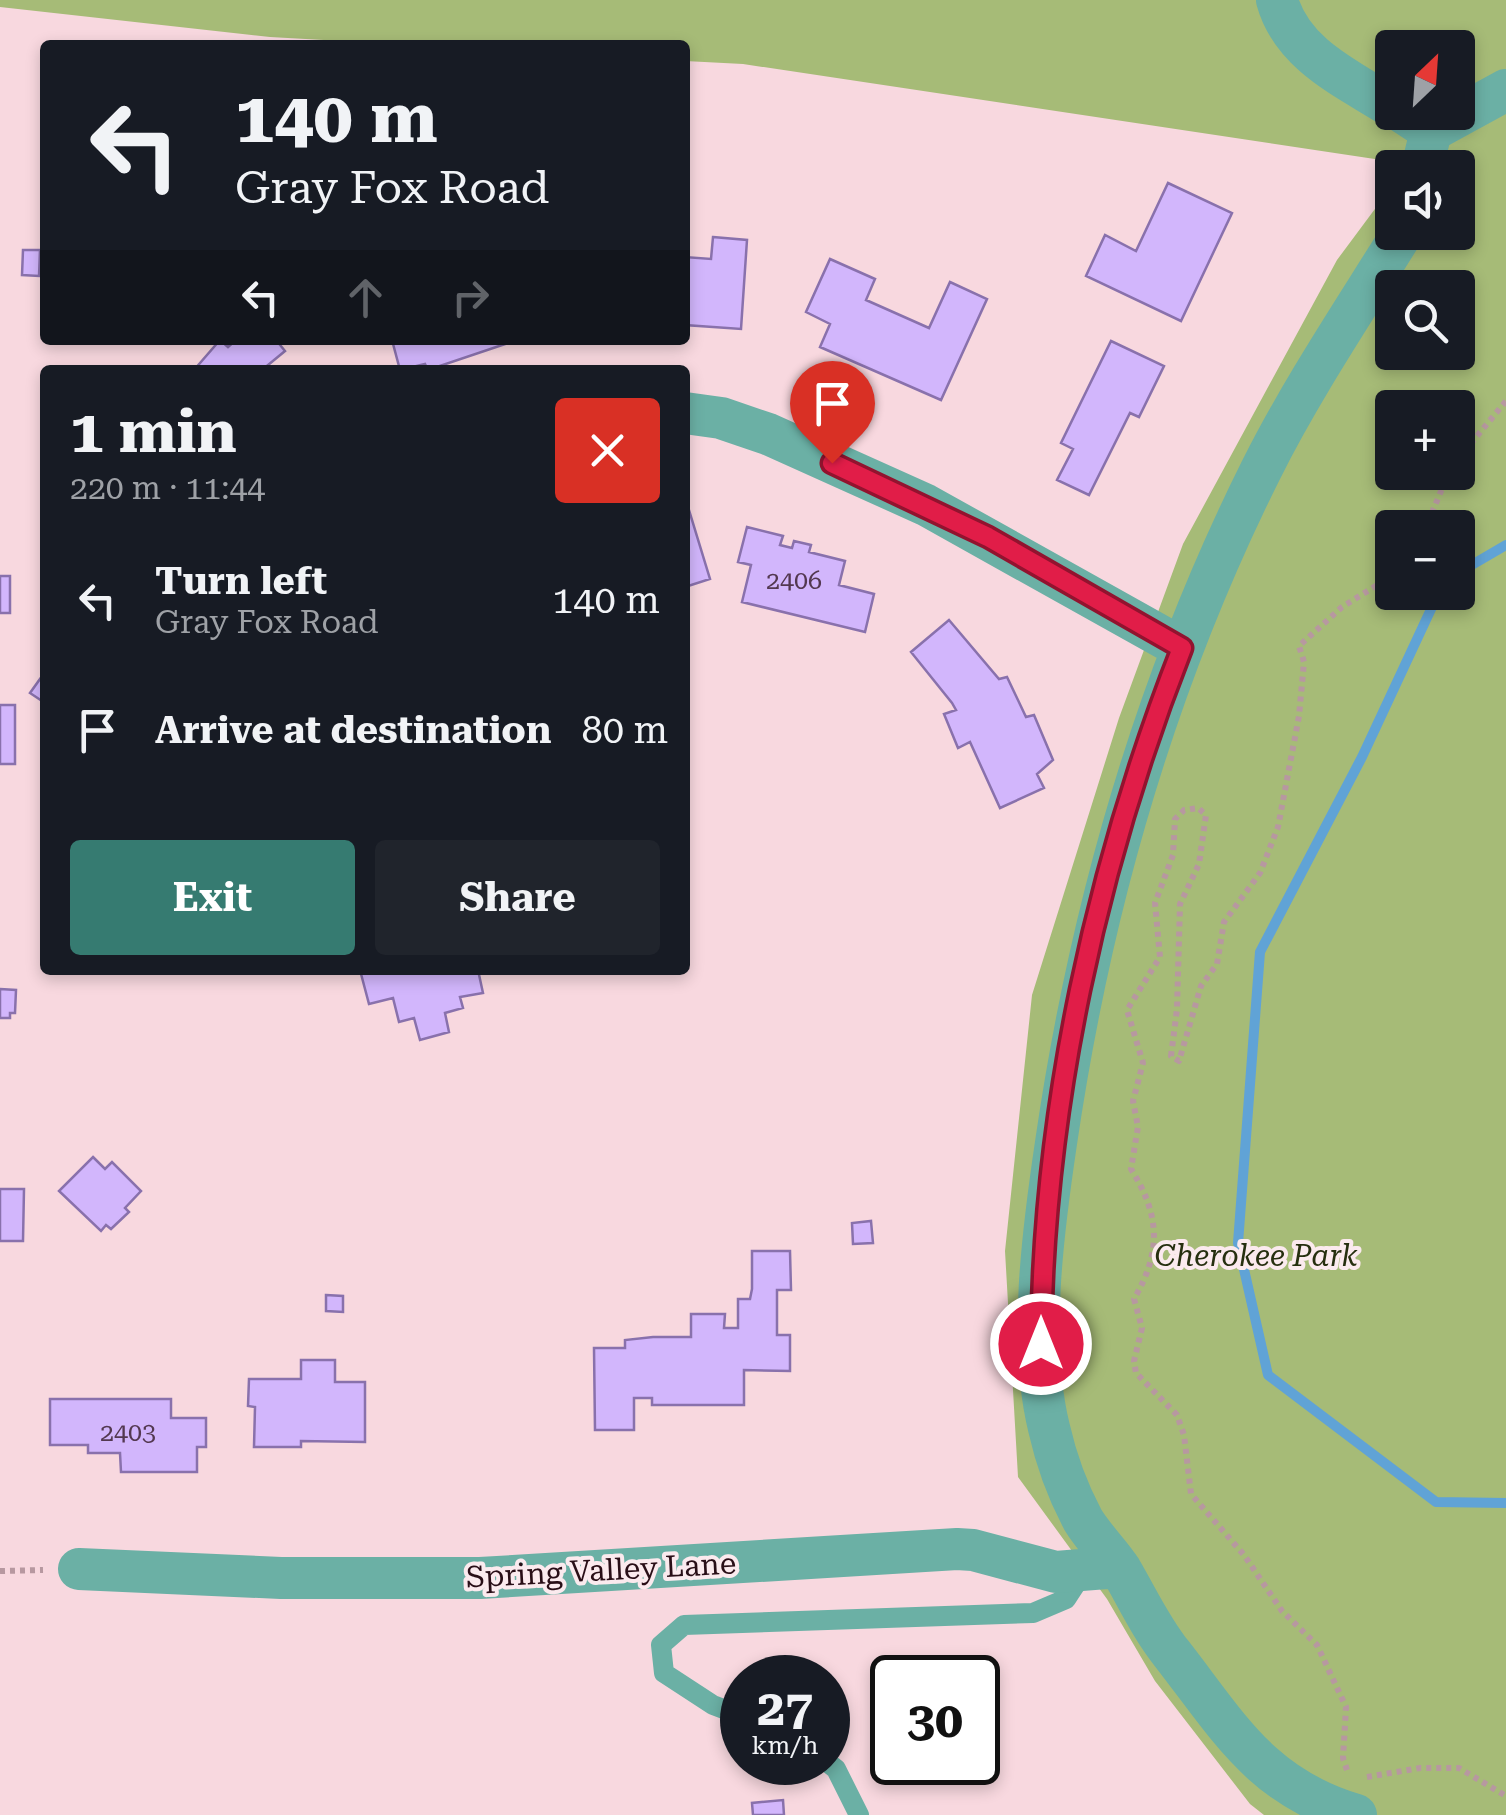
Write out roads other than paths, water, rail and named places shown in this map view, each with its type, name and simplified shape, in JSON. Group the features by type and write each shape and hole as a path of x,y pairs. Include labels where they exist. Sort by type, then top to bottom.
{"street":[{"path":"1277,0 1298,41 1313,57 1375,96"},
{"path":"1418,137 1506,90"},
{"path":"1356,1815 1312,1801 1288,1787 1248,1751 1102,1569 1062,1471 1048,1425 1040,1371 1041,1291 1051,1175 1070,1048 1097,923 1150,732 1209,579 1270,452 1392,250"},
{"path":"690,413 721,418 768,434 926,505 1182,648"},
{"name":"Spring Valley Lane","path":"79,1569 280,1578 480,1578 956,1549 1056,1572 1102,1569"}],"lane":[{"path":"720,1708 664,1673 660,1645 684,1626 1034,1613 1066,1599 1102,1569"},
{"path":"844,1785 860,1815"}],"waterway":[{"path":"1475,563 1506,545"},
{"path":"1431,610 1362,757 1260,952 1238,1243 1268,1375 1436,1502 1506,1503"}],"park label":[{"name":"Cherokee Park","path":"1256,1255"}]}
